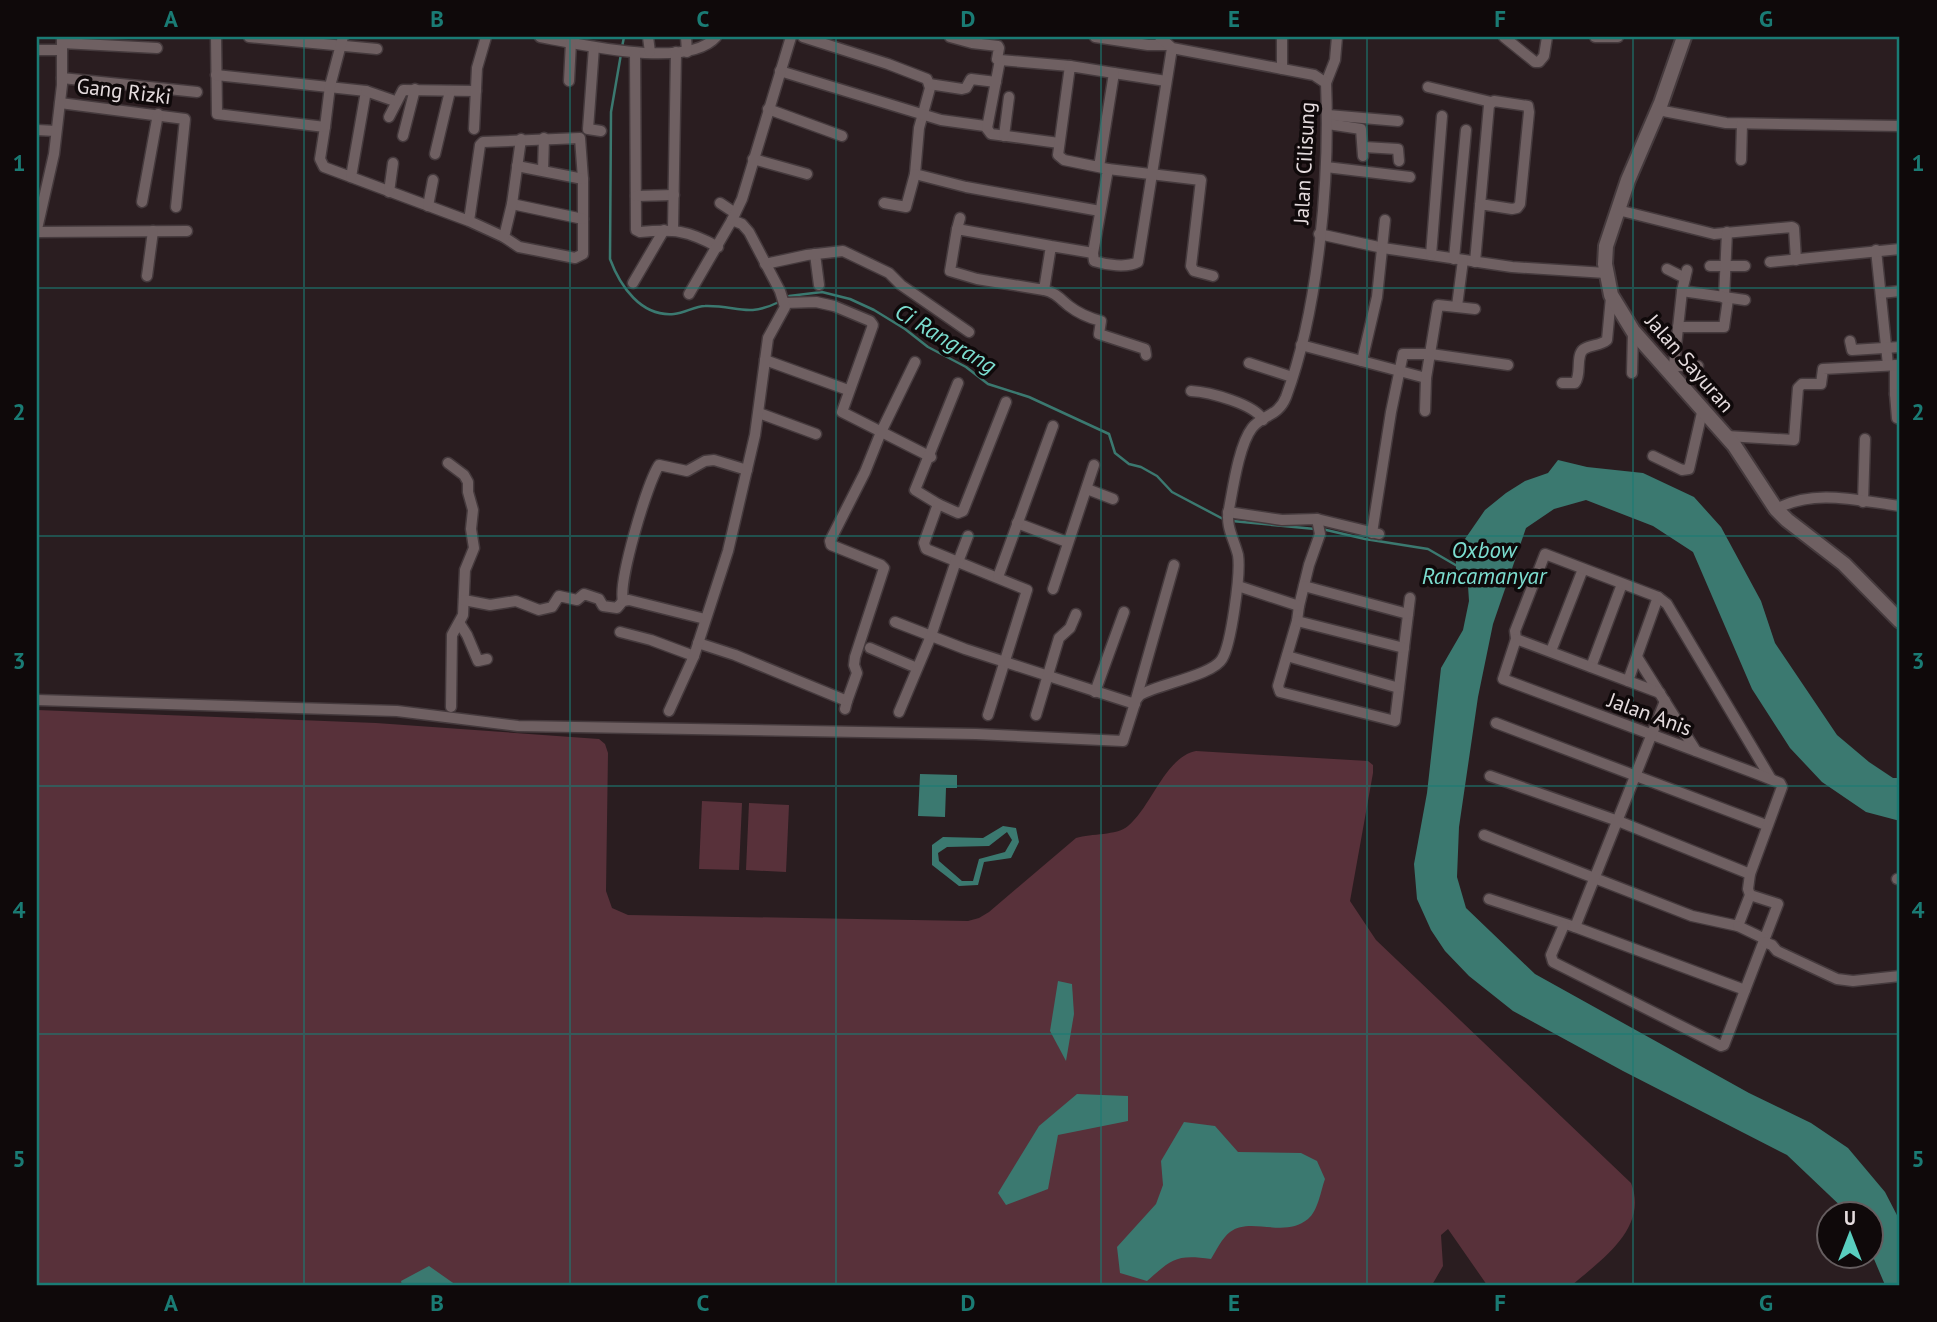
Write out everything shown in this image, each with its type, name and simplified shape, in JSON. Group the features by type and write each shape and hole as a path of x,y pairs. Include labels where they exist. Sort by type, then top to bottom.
{"street":[{"path":"216,37 218,115 325,127"},
{"path":"249,37 341,42 377,49"},
{"path":"474,129 477,68 486,37"},
{"path":"540,37 631,52 693,50 716,37"},
{"path":"649,37 650,52"},
{"path":"686,37 693,50"},
{"path":"689,294 718,247 742,198 791,37"},
{"path":"803,37 922,76 929,84 965,89 971,79 996,82"},
{"path":"950,37 999,48 1000,60 987,128 990,134 1059,143"},
{"name":"Jalan Cilisung","path":"1095,37 1148,45 1166,43 1314,75 1326,83 1326,167 1314,277 1301,345 1281,407 1252,428 1244,445 1228,515"},
{"path":"1282,37 1282,69"},
{"path":"1326,83 1335,61 1337,37"},
{"path":"1504,37 1535,62 1539,62 1544,57 1547,37"},
{"path":"1595,37 1618,37"},
{"name":"Jalan Sayuran","path":"1684,37 1606,246 1606,273 1611,295 1633,331 1674,370 1727,436 1753,470 1776,509 1843,564 1900,621"},
{"path":"341,42 330,86 321,164 468,221 519,247 577,258 582,256 583,179 580,138 485,141 480,145 468,221"},
{"path":"569,81 571,42"},
{"path":"62,43 62,78 53,162 38,213 37,230 187,231"},
{"path":"37,50 62,43 157,48"},
{"path":"1114,73 1093,253 1094,261 1104,264 1133,265 1138,263 1166,81 1166,43"},
{"path":"594,47 588,129 601,131"},
{"path":"631,52 637,231 669,229 691,234 718,247"},
{"path":"633,284 669,229 674,195 676,52"},
{"path":"1000,60 1070,66 1166,81"},
{"path":"1070,66 1058,155 1061,159 1104,168 1201,180 1191,268 1213,276"},
{"path":"780,71 922,114 987,128"},
{"path":"216,75 366,91 392,100"},
{"path":"62,78 197,92"},
{"path":"884,203 906,207 915,174 922,114 929,84"},
{"path":"1429,87 1491,102 1528,106 1520,204 1512,209 1480,204"},
{"path":"403,136 415,89"},
{"path":"389,117 402,90 476,91"},
{"path":"351,177 366,91"},
{"path":"435,153 450,91"},
{"path":"1003,136 1009,97"},
{"path":"1475,262 1491,102"},
{"name":"Gang Rizki","path":"60,103 184,118 186,122 176,207"},
{"path":"768,108 842,136"},
{"path":"1658,110 1726,123 1900,126"},
{"path":"142,202 158,114"},
{"path":"1432,255 1442,116"},
{"path":"1328,120 1398,121"},
{"path":"1328,120 1361,129 1364,151 1398,149 1399,161"},
{"path":"1741,160 1742,124"},
{"path":"37,130 57,131"},
{"path":"1457,306 1466,130"},
{"path":"543,170 544,138"},
{"path":"504,237 512,204 521,139"},
{"path":"753,159 807,174"},
{"path":"389,192 393,163"},
{"path":"517,166 583,179"},
{"path":"1326,167 1410,177"},
{"path":"915,174 967,187 1100,211"},
{"path":"428,206 433,180"},
{"path":"636,196 674,195"},
{"path":"669,711 694,656 728,551 759,413 769,335 782,316 783,298 748,232 720,203"},
{"path":"512,204 583,219"},
{"path":"1618,210 1714,234 1786,226 1794,228 1796,260"},
{"path":"960,218 949,270 951,273 1058,294 1069,306 1085,316 1101,321 1099,334 1145,349 1146,355"},
{"path":"1362,361 1377,297 1385,220"},
{"path":"957,229 1093,253"},
{"path":"147,276 153,231"},
{"path":"1678,327 1724,327 1727,232"},
{"path":"1319,234 1475,262 1606,273"},
{"path":"1044,290 1051,246"},
{"path":"1770,262 1900,249"},
{"path":"765,264 838,250 880,267 969,332"},
{"path":"1876,250 1887,348 1895,365 1897,418 1900,419"},
{"path":"815,254 819,285"},
{"path":"1710,266 1745,266"},
{"path":"1667,270 1686,274 1674,370 1698,366"},
{"path":"1881,293 1900,291"},
{"path":"1682,292 1745,300"},
{"path":"1562,383 1575,383 1578,379 1580,354 1584,349 1603,344 1607,340 1611,295"},
{"path":"783,298 834,306 871,322 873,325 842,412 930,457"},
{"path":"1425,411 1426,378 1438,305 1475,309"},
{"path":"1632,373 1633,331"},
{"path":"1850,341 1852,350 1900,347"},
{"path":"1301,345 1426,378"},
{"path":"1135,702 1147,691 1193,676 1220,662 1225,652 1238,586 1238,558 1229,529 1228,515 1376,534 1404,353 1431,354 1508,365"},
{"path":"765,360 848,390"},
{"path":"698,643 735,654 846,705 856,673 855,656 884,568 831,545 830,541 915,362"},
{"path":"1249,363 1292,377"},
{"path":"1727,436 1794,440 1800,385 1821,383 1823,369 1895,365"},
{"path":"958,383 915,490 958,513 963,511 1006,402"},
{"path":"1191,391 1200,391 1246,405 1256,411 1262,421"},
{"path":"1653,456 1682,470 1689,469 1703,408"},
{"path":"759,413 817,434"},
{"path":"998,577 1053,426"},
{"path":"1863,502 1865,439"},
{"path":"623,601 621,591 627,562 659,465 687,471 705,461 714,460 747,470"},
{"path":"448,463 467,478 473,510 471,529 474,548 464,570 464,600 460,624 453,635 451,707"},
{"path":"1053,589 1094,465"},
{"path":"1087,489 1112,499"},
{"path":"1776,509 1810,497 1900,506"},
{"path":"938,504 924,546 926,549 1026,588 1027,591 988,715"},
{"path":"1017,523 1067,542"},
{"path":"1319,527 1297,621 1278,686 1280,692 1395,722 1410,598"},
{"path":"899,712 968,536"},
{"path":"1662,697 1628,681 1516,639 1514,631 1545,554 1657,597 1667,604 1771,779"},
{"path":"37,700 389,711 518,726 976,734 1123,741 1174,565"},
{"path":"1551,652 1583,569"},
{"path":"1591,667 1622,584"},
{"path":"1238,586 1299,606"},
{"path":"1304,586 1408,614"},
{"path":"464,600 490,605 516,601 542,610 552,607 560,596 577,600 582,594 586,594 599,600 601,605 616,608 623,601 629,600 705,619"},
{"path":"1628,681 1657,597"},
{"path":"1096,692 1124,612"},
{"path":"1036,715 1059,638 1070,628 1076,614"},
{"path":"1297,621 1404,648"},
{"path":"895,622 1047,677 1135,702"},
{"path":"460,624 478,661 487,659"},
{"path":"620,632 694,656"},
{"name":"Jalan Anis","path":"1516,639 1503,679 1780,783 1782,788 1766,825"},
{"path":"870,648 917,668"},
{"path":"1287,656 1399,688"},
{"path":"1637,657 1696,751"},
{"path":"1662,697 1651,735 1595,878 1551,955 1553,962 1718,1046 1724,1045 1777,904 1750,895"},
{"path":"1496,723 1766,825 1750,874 1750,895 1738,926"},
{"path":"1490,776 1618,821 1750,874"},
{"path":"1484,835 1692,916 1738,926 1764,943 1772,945 1777,951 1837,979 1853,981 1900,976"},
{"path":"1489,899 1745,990"}],"shaded area":[{"path":"37,710 376,723 599,739 605,744 608,753 606,891 612,908 628,915 968,921 989,912 1076,838 1117,831 1128,826 1167,772 1185,755 1196,751 1368,761 1373,765 1373,773 1350,901 1376,940 1631,1183 1635,1199 1633,1214 1619,1242 1572,1285 1487,1285 1448,1229 1441,1235 1443,1266 1432,1285 37,1285"},
{"path":"702,801 742,803 739,870 699,869"},
{"path":"749,803 789,805 786,872 746,870"}],"water":[{"name":"Oxbow Rancamanyar","path":"1558,460 1587,467 1643,473 1694,497 1721,527 1761,601 1775,643 1837,735 1869,762 1893,778 1900,778 1900,821 1866,812 1822,782 1790,748 1752,689 1693,552 1653,526 1586,500 1554,509 1526,528 1493,624 1478,697 1459,827 1457,877 1466,908 1535,974 1749,1093 1811,1123 1848,1148 1885,1192 1900,1221 1900,1285 1885,1285 1879,1270 1884,1270 1884,1200 1834,1200 1787,1155 1513,1011 1469,976 1445,951 1431,930 1417,899 1414,864 1427,793 1441,668 1463,630 1469,601 1468,586 1456,574 1456,552 1485,510 1525,481 1548,473"},
{"path":"920,774 957,775 957,788 946,788 945,817 918,816"},
{"path":"1003,826 1016,828 1019,842 1011,858 984,862 978,885 959,886 932,865 932,845 943,837 983,838","holes":["1007,832 1012,840 1005,852 979,859 973,881 962,881 939,861 938,853 947,847 989,846"]},
{"path":"1058,981 1072,984 1074,1014 1066,1061 1050,1031"},
{"path":"1077,1094 1128,1096 1128,1121 1058,1135 1048,1189 1006,1205 998,1193 1039,1126"},
{"path":"1184,1122 1215,1126 1238,1152 1301,1153 1317,1161 1325,1179 1317,1206 1308,1219 1299,1225 1238,1228 1224,1238 1211,1259 1190,1257 1175,1260 1147,1281 1120,1273 1117,1247 1156,1204 1163,1185 1161,1161"},
{"path":"429,1266 456,1285 402,1285 401,1281"}],"waterway":[{"name":"Ci Rangrang","path":"622,47 624,37"},
{"name":"Ci Rangrang","path":"621,54 611,112 610,259 626,289 642,305 662,314 674,314 705,306 750,310 779,302"},
{"name":"Ci Rangrang","path":"785,299 789,296 822,292 850,299 874,310 928,347 966,367 988,384 1029,397 1109,434 1115,453 1129,464 1157,476 1172,492 1225,520"},
{"name":"Ci Rangrang","path":"1232,521 1315,529"},
{"name":"Ci Rangrang","path":"1322,529 1428,549 1459,567"}]}
